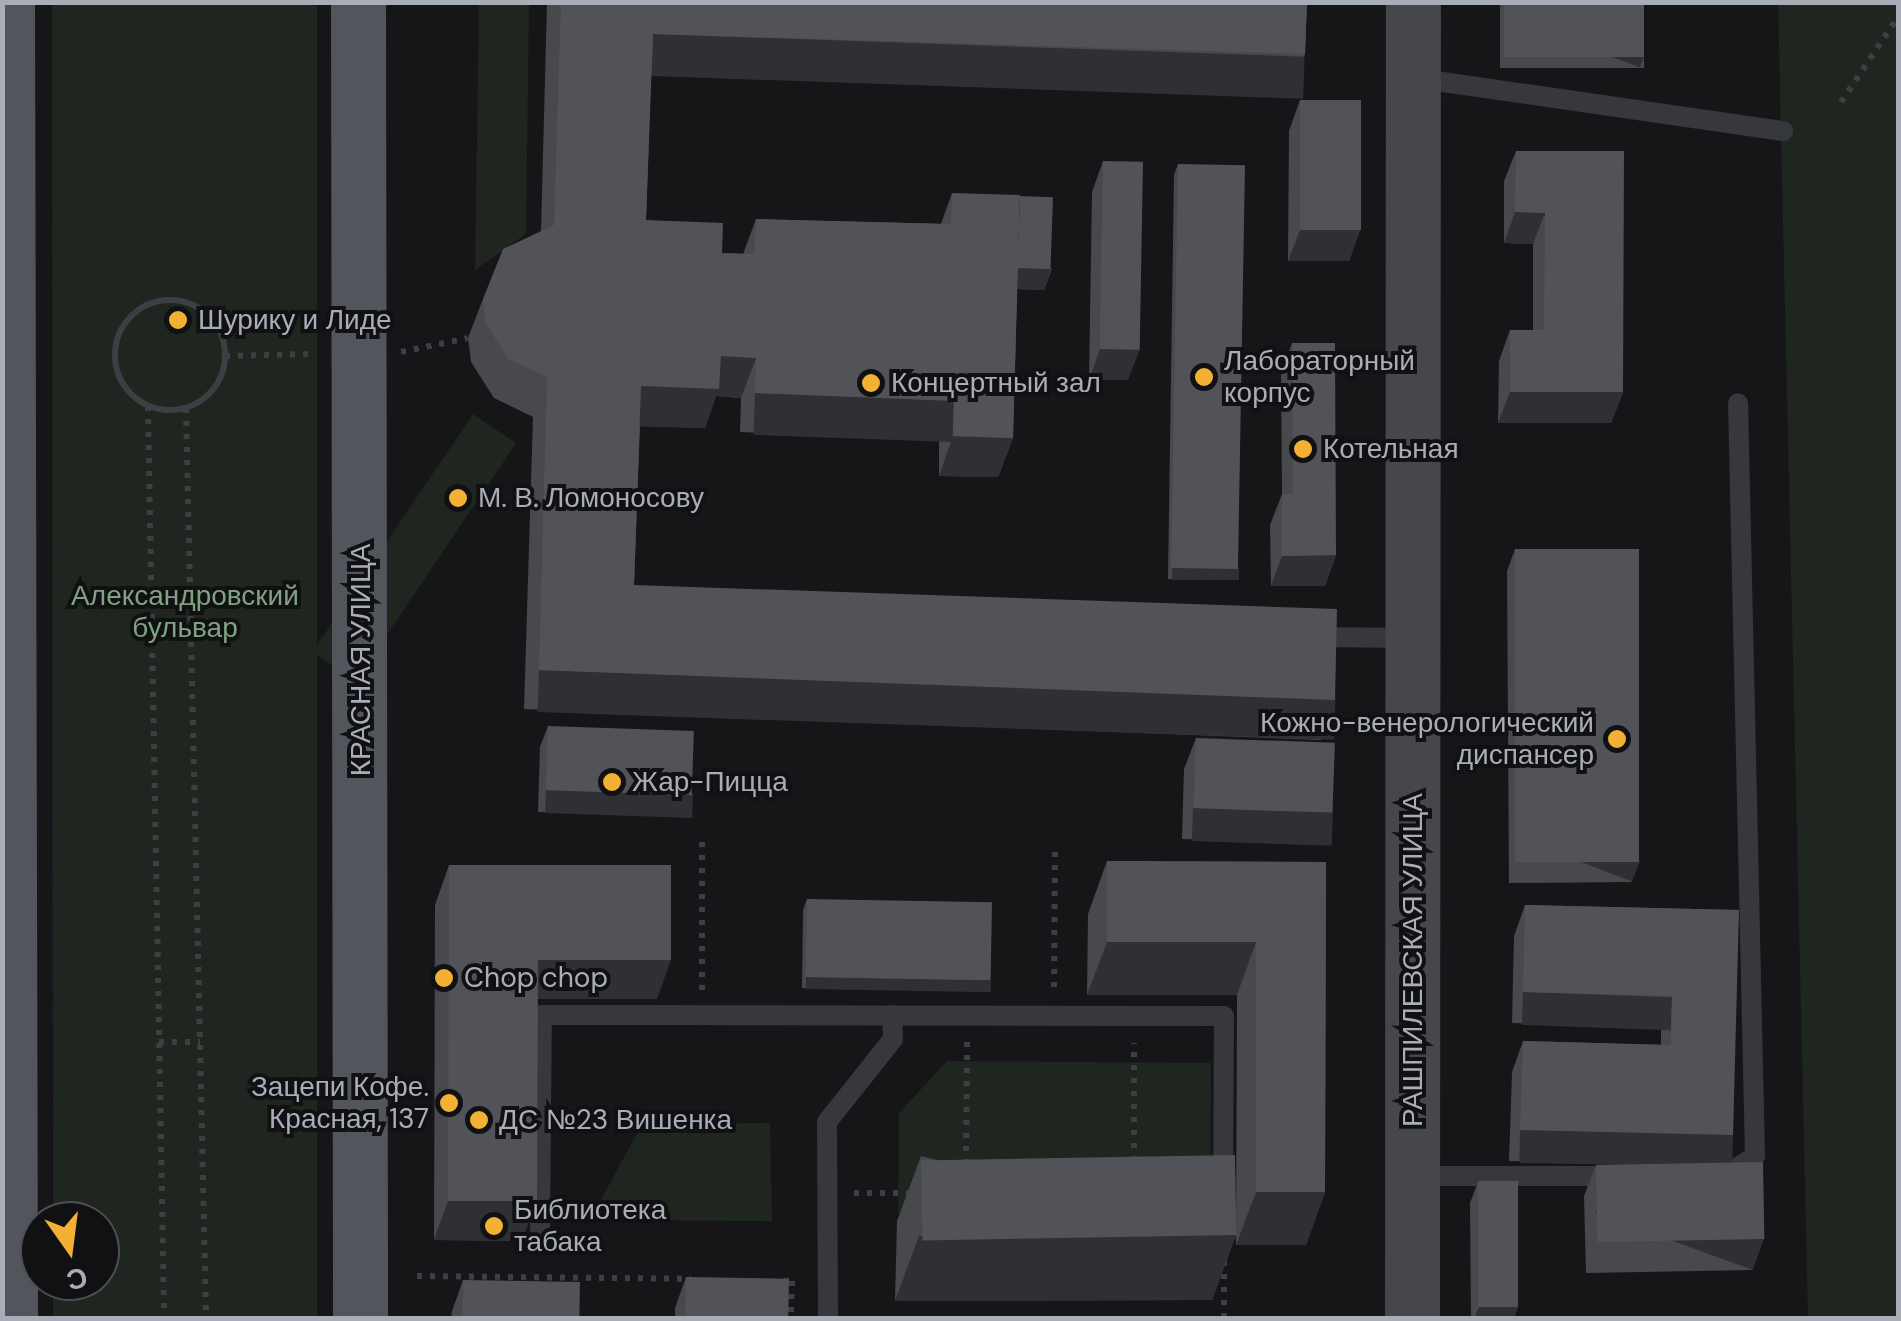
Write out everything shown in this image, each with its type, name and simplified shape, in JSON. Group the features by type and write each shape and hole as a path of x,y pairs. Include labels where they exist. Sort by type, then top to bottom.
{"main road":[{"path":"7,2 10,1318"},
{"name":"КРАСНАЯ УЛИЦА","path":"358,2 360,1318"}],"street":[{"name":"РАШПИЛЕВСКАЯ УЛИЦА","path":"1412,2 1412,1318"}],"lane":[{"path":"1413,78 1783,130"},
{"path":"1698,1176 1741,1171 1756,1156 1738,404"},
{"path":"1282,636 1413,638"},
{"path":"540,1229 542,1015 1224,1016 1223,1240"},
{"path":"828,1318 828,1122 893,1039 892,1015"},
{"path":"1412,1176 1641,1176"}],"path":[{"path":"1841,102 1898,17"},
{"path":"171,300 203,312 215,324 225,356 214,388 186,408 148,406 118,375 114,354 131,316 171,300"},
{"path":"148,406 164,1318"},
{"path":"186,408 206,1318"},
{"path":"702,841 702,1016"},
{"path":"1054,1016 1055,848"},
{"path":"966,1173 967,1015"},
{"path":"1134,1015 1134,1173"},
{"path":"159,1042 200,1042"},
{"path":"827,1193 926,1193"},
{"path":"1223,1240 1224,1318"},
{"path":"417,1276 697,1279"},
{"path":"772,1280 792,1281 791,1318"}],"green space":[{"name":"Александровский бульвар","path":"52,3 317,3 317,1318 53,1318 53,1301 120,1301 120,1201 53,1201"},
{"path":"479,3 529,3 526,234 475,270"},
{"path":"1778,3 1898,3 1898,1318 1808,1318"},
{"path":"473,414 516,443 356,681 313,652"},
{"path":"947,1061 1211,1063 1210,1215 898,1213 899,1113"},
{"path":"770,1123 772,1221 590,1220 642,1124"}],"building":[{"path":"561,2 1307,2 1305,54 653,34 646,220 723,223 722,253 754,254 756,219 951,224 952,193 1020,195 1013,438 953,436 954,401 755,393 756,358 721,356 719,389 641,386 634,585 1337,609 1335,700 539,670 547,377 508,359 485,322 483,299 503,249 554,225"},
{"path":"1504,2 1644,2 1644,57 1504,57"},
{"path":"1300,100 1361,100 1361,230 1300,230"},
{"path":"1516,151 1624,151 1623,392 1510,392 1510,330 1544,330 1545,213 1515,212"},
{"path":"1103,161 1143,162 1140,350 1100,349"},
{"name":"Лабораторный корпус","path":"1178,164 1245,165 1238,569 1171,568"},
{"path":"1020,196 1053,197 1050,269 1017,268"},
{"name":"Котельная","path":"1292,343 1335,343 1336,555 1282,556 1282,494 1293,494"},
{"path":"1515,549 1639,549 1639,862 1515,862"},
{"name":"Жар-Пицца","path":"548,726 694,731 692,795 546,790"},
{"path":"1196,738 1335,743 1332,813 1194,808"},
{"path":"1107,861 1326,862 1325,1192 1256,1192 1256,942 1107,942"},
{"name":"ДС №23 Вишенка","path":"449,865 671,865 671,960 538,960 537,1201 448,1201"},
{"path":"807,899 992,902 991,980 806,977"},
{"path":"1525,905 1739,910 1733,1135 1520,1130 1523,1041 1671,1045 1672,996 1523,992"},
{"path":"1235,1155 1236,1235 922,1240 921,1160"},
{"path":"1763,1162 1764,1239 1597,1242 1596,1165"},
{"path":"1478,1181 1518,1181 1518,1307 1478,1307"},
{"path":"686,1277 789,1279 788,1318 685,1318"},
{"path":"463,1280 580,1282 579,1318 462,1318"}],"place":[{"name":"Шурику и Лиде","path":"178,320"},
{"name":"Лабораторный корпус","path":"1204,377"},
{"name":"Концертный зал","path":"871,383"},
{"name":"Котельная","path":"1303,449"},
{"name":"М. В. Ломоносову","path":"458,498"},
{"name":"Кожно-венерологический диспансер","path":"1617,739"},
{"name":"Жар-Пицца","path":"612,782"},
{"name":"Chop chop","path":"444,978"},
{"name":"Зацепи Кофе. Красная, 137","path":"449,1103"},
{"name":"ДС №23 Вишенка","path":"479,1120"},
{"name":"Библиотека табака","path":"494,1226"}]}
